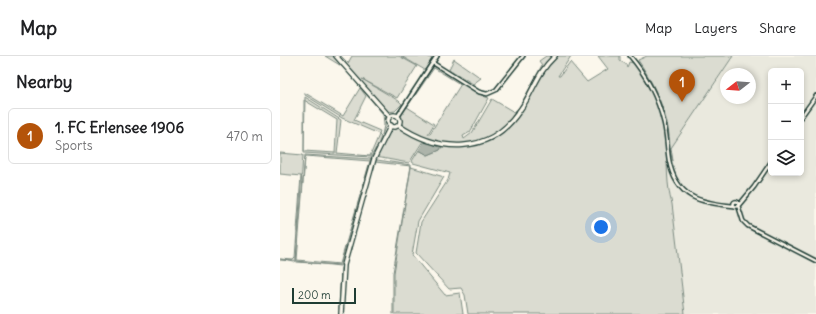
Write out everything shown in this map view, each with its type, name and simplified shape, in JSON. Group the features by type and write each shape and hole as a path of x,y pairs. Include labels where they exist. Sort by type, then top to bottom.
{"main road":[{"path":"336,56 390,117 389,122 391,125 374,159 344,265 341,314"},
{"path":"391,125 398,125 419,138 442,145 466,145 485,140 500,131 512,120 523,106 537,77 555,56"},
{"path":"390,117 394,115 398,116 400,120 398,125"}],"street":[{"path":"398,116 437,56"},
{"path":"433,63 479,92 487,94 496,90 523,56"},
{"path":"630,56 643,73 656,97 665,130 670,163 678,184 686,192 696,200 707,204 736,205 754,188 768,167"},
{"path":"804,113 816,96"},
{"path":"736,205 748,226 816,261"}],"shaded area":[{"path":"325,56 335,56 386,115 385,127 382,135 384,125 383,114 343,67"},
{"path":"338,56 341,56 348,63 352,56 399,56 417,66 397,98 362,79 402,104 395,111 388,112"},
{"path":"401,56 427,56 432,59 425,70"},
{"path":"546,56 553,56 541,70 523,102 513,118 502,129 488,137 474,142 459,144 444,143 415,133 402,125 400,115 434,66 460,81 460,84 434,68 407,107 434,124 428,134 429,135 461,84 468,86 489,98 470,132 463,136 464,139 472,133 492,99 514,112 519,108 542,65 539,61"},
{"path":"556,56 571,56 558,76 560,76 570,62 587,82 608,69 598,56 620,56 620,61 626,64 627,68 629,62 634,63 656,102 663,123 665,135 668,182 685,314 468,314 465,295 461,288 449,289 416,253 421,222 448,180 450,173 413,163 412,161 419,150 428,155 440,150 442,146 476,143 497,134 507,127 522,110 538,77"},
{"path":"647,56 733,56 725,68 720,68 720,75 671,148 673,161 670,149 668,128 660,101 648,76 638,60"},
{"path":"733,56 816,56 816,314 685,314 672,204 667,188 666,165 671,148 720,75 720,104 756,104 756,68 725,68"},
{"path":"454,59 481,78 473,84 449,69"},
{"path":"360,88 366,96 354,120 380,131 379,134 342,118 305,95 305,93 343,116"},
{"path":"305,97 341,120 337,153 370,156 379,135 381,137 378,145 382,139 375,155 376,148 371,157 304,153 304,151 335,153 337,120 305,101"},
{"path":"392,128 399,128 423,141 409,163 376,157"},
{"path":"424,142 442,146 440,150 428,155 419,150"},
{"path":"280,153 303,155 296,261 294,262 280,259 293,260 295,258 301,176 280,174"},
{"path":"305,155 371,159 340,266 296,261","holes":["306,156 370,161 340,264 297,260"]},
{"path":"377,160 411,166 375,162 345,265 374,161"},
{"path":"411,166 444,177 418,221 412,255 445,295 460,293 463,314 394,314 394,273"}],"waterway":[{"path":"393,314 393,273 411,167"},
{"path":"342,265 353,227"},
{"path":"280,260 293,261"},
{"path":"297,262 339,265"},
{"path":"339,309 341,268"}],"place":[{"name":"1. FC Erlensee 1906","path":"682,102"}]}
